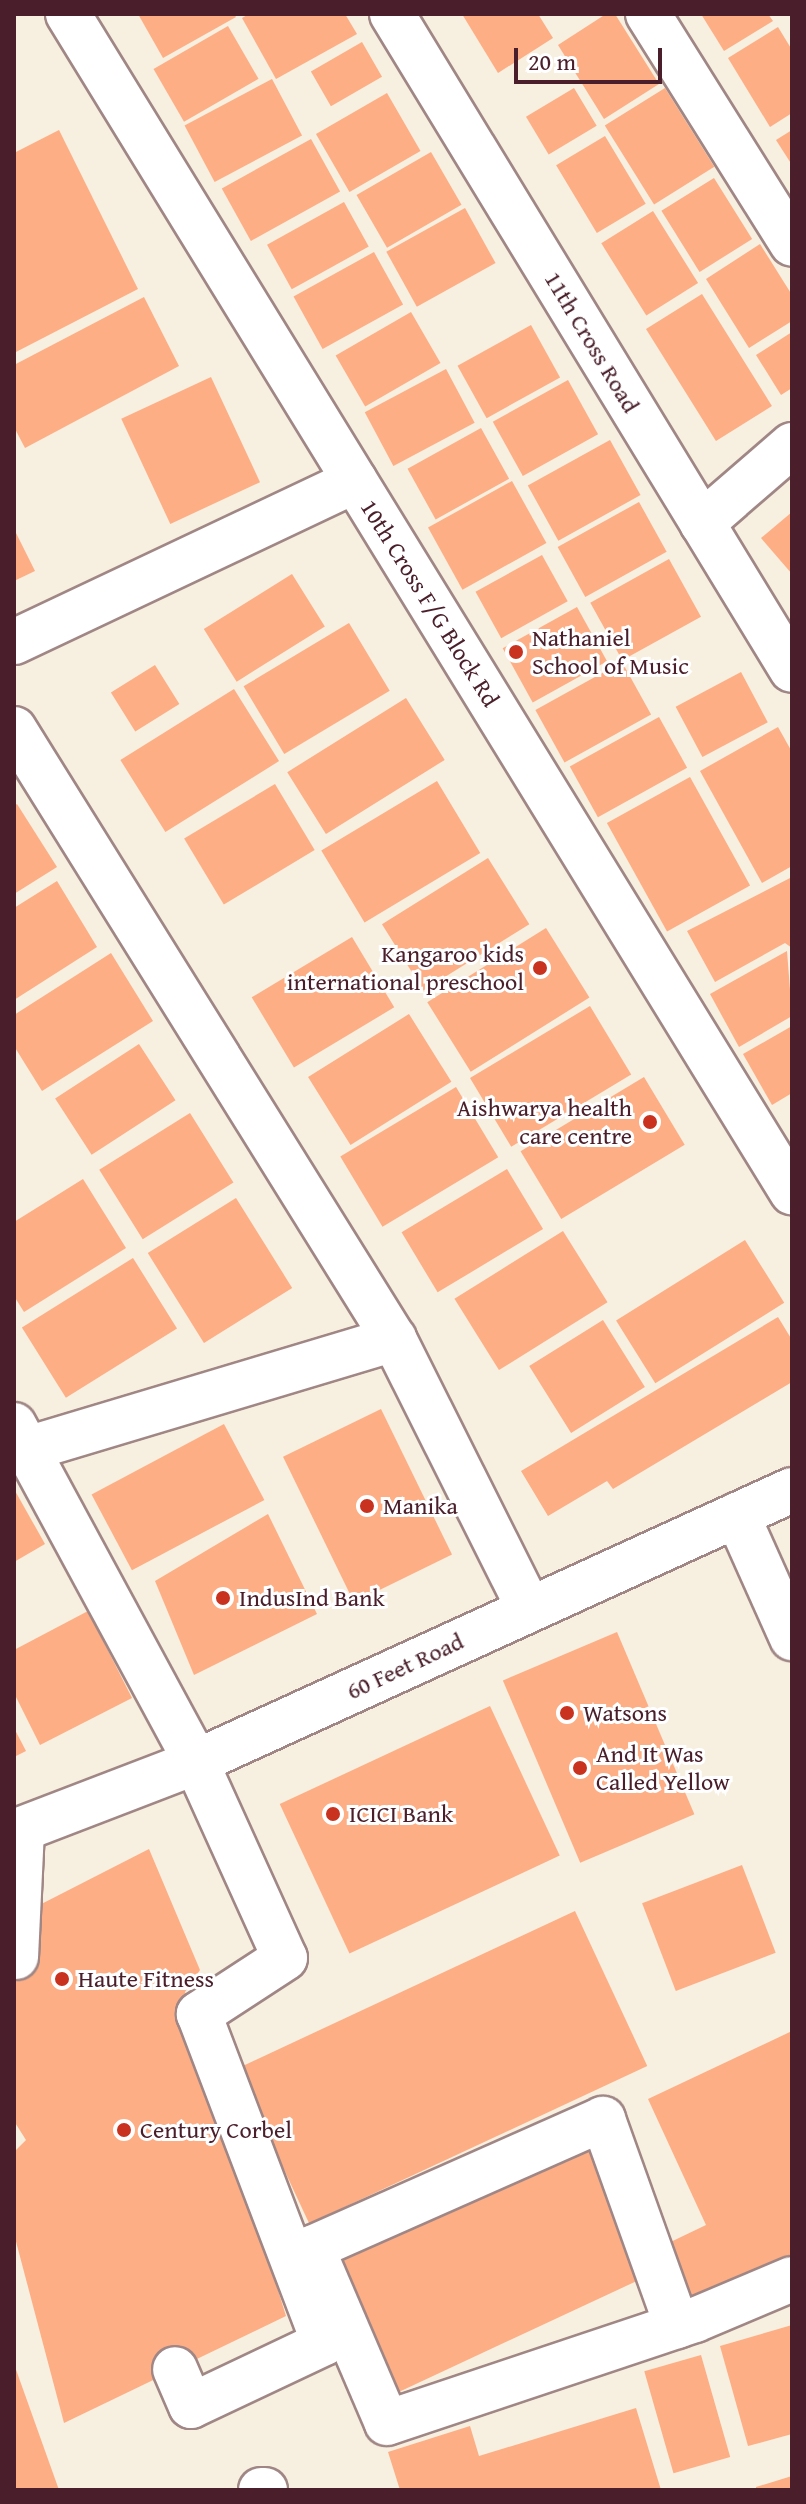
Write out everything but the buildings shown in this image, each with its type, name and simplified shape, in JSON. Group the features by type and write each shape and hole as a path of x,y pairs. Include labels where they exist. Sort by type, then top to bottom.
{"street":[{"name":"10th Cross F/G Block Rd","path":"68,14 792,1192"},
{"name":"11th Cross Road","path":"392,14 792,670"},
{"path":"648,14 792,244"},
{"path":"702,523 792,445"},
{"path":"14,642 355,481"},
{"path":"14,729 394,1339 529,1609"},
{"path":"175,2369 191,2406 324,2343 199,2014 285,1958 196,1762 19,1442 394,1339"},
{"name":"60 Feet Road","path":"18,1831 196,1762 792,1490"},
{"path":"737,1515 792,1638"},
{"path":"16,1957 18,1831"},
{"path":"677,2326 603,2119 312,2248 387,2423 677,2326 792,2279"}],"place":[{"name":"Nathaniel School of Music","path":"516,652"},
{"name":"Kangaroo kids international preschool","path":"540,968"},
{"name":"Aishwarya health care centre","path":"650,1122"},
{"name":"Manika","path":"367,1506"},
{"name":"IndusInd Bank","path":"223,1598"},
{"name":"Watsons","path":"567,1713"},
{"name":"And It Was Called Yellow","path":"580,1768"},
{"name":"ICICI Bank","path":"333,1814"},
{"name":"Haute Fitness","path":"62,1979"},
{"name":"Century Corbel","path":"124,2130"}]}
